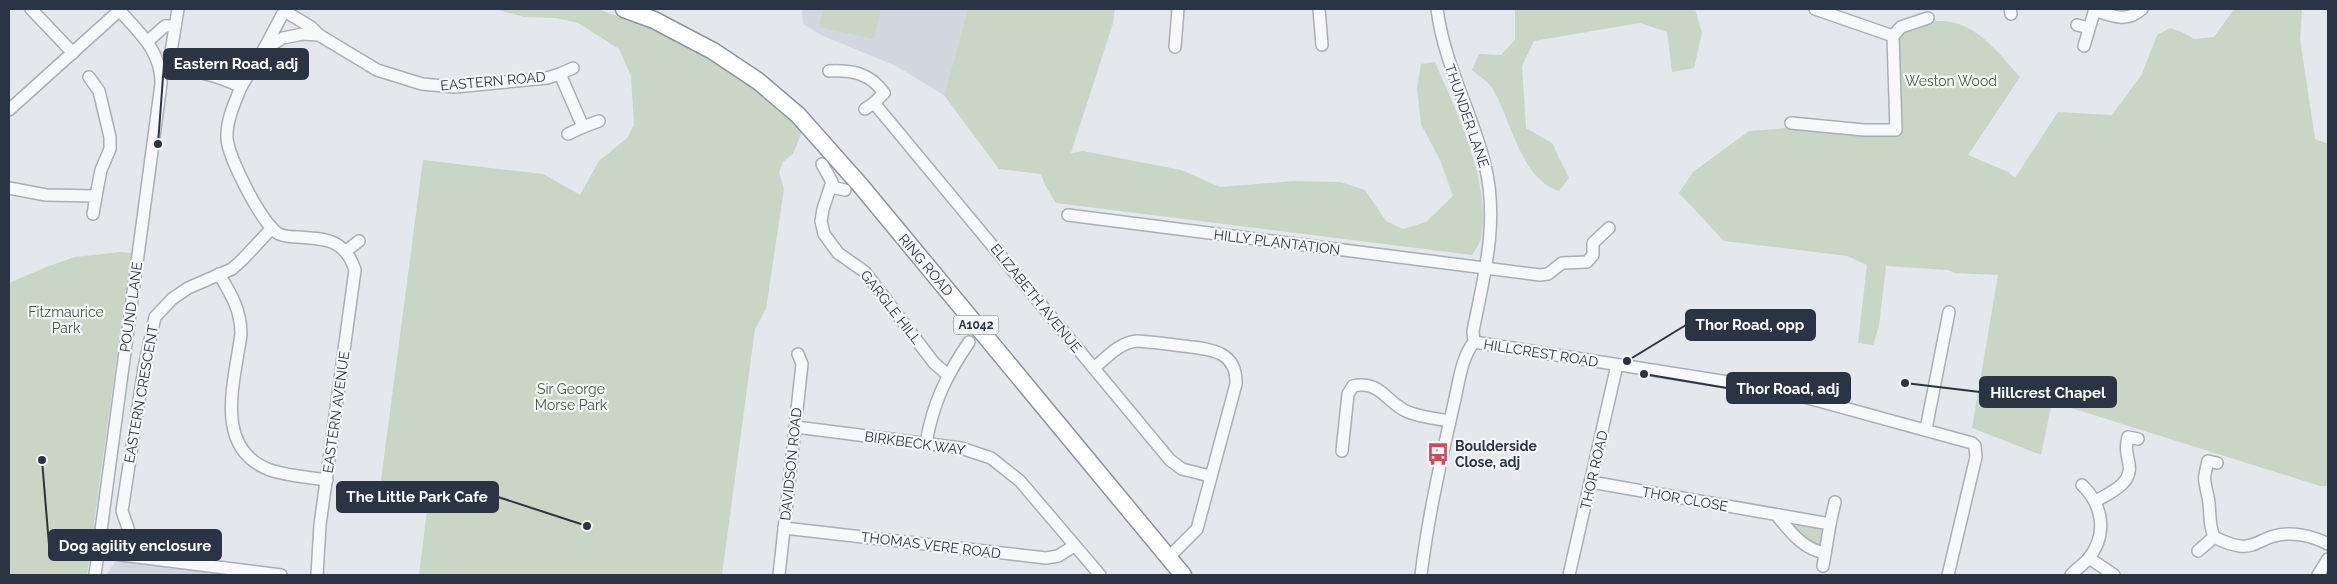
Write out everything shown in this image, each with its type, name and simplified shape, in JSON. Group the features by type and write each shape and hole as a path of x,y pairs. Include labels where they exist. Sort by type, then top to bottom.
{"highway":[{"name":"RING ROAD","path":"624,9 654,20 713,51 758,81 798,115 872,200 1183,575"}],"street":[{"path":"31,9 73,53"},
{"path":"9,110 120,9 148,41 162,72 169,70 214,76 241,87 227,128 227,139 230,151 256,207 272,228 280,234 325,239 346,251 359,241"},
{"path":"172,52 178,9"},
{"path":"1175,47 1178,9"},
{"path":"1319,9 1322,45"},
{"name":"THUNDER LANE","path":"1421,575 1429,517 1450,422 1466,355 1474,342 1473,332 1487,268 1491,237 1489,184 1478,139 1443,42 1437,9"},
{"path":"1815,9 1893,36"},
{"path":"2084,46 2094,9 2126,18 2134,16 2142,9"},
{"name":"EASTERN ROAD","path":"241,87 282,14 286,12 311,27 319,36 377,70 422,84 455,87 547,78 572,68"},
{"path":"1791,123 1864,130 1896,130 1893,36 1901,27 1928,18"},
{"path":"2077,25 2089,28"},
{"path":"148,41 165,26 175,26"},
{"path":"264,48 271,43 294,36 319,36"},
{"name":"ELIZABETH AVENUE","path":"829,71 860,73 876,82 884,93 869,106 1176,466 1210,476"},
{"name":"POUND LANE","path":"95,575 162,72"},
{"name":"EASTERN ROAD","path":"560,74 583,127"},
{"path":"89,77 99,91 110,137 110,149 101,170 93,214"},
{"path":"568,134 599,120"},
{"path":"822,164 832,182 832,187 844,190"},
{"name":"GARGLE HILL","path":"832,187 822,209 821,221 824,234 829,243 838,253 865,272 934,363 948,375"},
{"path":"9,188 46,196 96,196"},
{"name":"HILLY PLANTATION","path":"1068,215 1548,274 1562,263 1587,262 1592,255 1593,243 1607,233"},
{"name":"EASTERN CRESCENT","path":"138,557 122,511 152,324 155,317 172,299 188,288 232,268 244,260 272,228"},
{"name":"EASTERN AVENUE","path":"316,575 354,284 355,270 346,251"},
{"path":"219,274 238,308 241,322 231,418 232,431 244,452 269,470 327,480"},
{"path":"1926,429 1949,312"},
{"path":"1094,368 1130,341 1205,349 1219,353 1234,368 1236,384 1197,529 1168,558"},
{"path":"926,444 933,411 948,375 969,342"},
{"name":"HILLCREST ROAD","path":"1474,342 1779,390 1966,440 1972,443 1976,452 1948,575"},
{"name":"DAVIDSON ROAD","path":"778,575 802,364 798,354"},
{"name":"THOR ROAD","path":"1569,575 1592,482 1617,365"},
{"path":"1331,440 1343,446 1348,394 1353,386 1360,385 1376,388 1407,412 1450,422"},
{"name":"BIRKBECK WAY","path":"796,427 977,452 1006,468 1020,480 1100,575"},
{"path":"2096,501 2122,485 2127,479 2129,465 2125,450 2128,436"},
{"path":"2208,461 2204,484 2208,497 2208,514 2214,538"},
{"name":"THOR CLOSE","path":"1592,482 1830,524"},
{"path":"2071,575 2089,558 2100,536 2101,523 2096,501 2082,485"},
{"path":"1823,566 1835,502"},
{"path":"1780,515 1779,518 1784,524 1809,549 1826,553"},
{"name":"THOMAS VERE ROAD","path":"784,528 1046,558 1058,556 1074,546"},
{"path":"2214,538 2241,546 2251,546 2274,536 2288,534 2303,536 2328,544"},
{"path":"2198,551 2214,538"},
{"path":"98,552 281,575"},
{"path":"2089,558 2114,575"},
{"path":"2318,575 2328,558"}],"shaded area":[{"path":"802,9 968,9 944,95 896,66 821,35 803,24"},
{"path":"116,561 227,575 106,575"}],"green space":[{"name":"Sir George Morse Park","path":"495,9 598,9 641,25 688,45 711,58 755,90 802,132 793,154 783,162 779,172 784,189 766,309 755,329 722,575 419,575 427,510 424,503 425,494 380,488 423,160 543,174 580,195 599,161 627,138 634,125 631,76 619,49 578,23 556,18 524,17"},
{"path":"823,9 881,9 874,39 819,27"},
{"path":"968,9 1115,9 1113,23 1071,153 1083,151 1181,170 1220,187 1293,181 1340,182 1365,190 1386,221 1403,229 1426,222 1453,196 1440,160 1421,124 1417,89 1421,64 1435,62 1462,125 1477,171 1483,217 1480,242 1472,255 1056,203 1045,185 1041,174 999,169 944,95"},
{"path":"1515,9 1695,9 1702,33 1694,68 1672,72 1667,32 1640,23 1534,41 1522,66 1526,128 1552,143 1569,178 1559,191 1546,185 1527,163 1494,91 1487,82 1472,70 1479,54 1501,55 1515,40"},
{"name":"Weston Wood","path":"2234,9 2302,9 2300,39 2315,139 2328,144 2328,486 2320,486 2052,402 2041,455 1972,428 1998,275 1954,273 1948,270 1886,266 1879,326 1873,345 1858,343 1867,265 1847,256 1724,241 1679,193 1693,172 1749,131 1789,128 1898,135 1899,34 1924,23 1940,21 1954,23 1979,35 1990,44 2020,77 1968,155 2008,172 2015,178 2058,112 2112,115 2142,74 2157,35 2170,28 2194,39 2214,37"},
{"name":"Fitzmaurice Park","path":"121,252 131,253 87,575 9,575 9,283 75,257"},
{"path":"1788,520 1824,529 1823,543 1819,546 1807,543"}],"place":[{"name":"Eastern Road, adj","path":"158,144"},
{"name":"Thor Road, opp","path":"1627,361"},
{"name":"Thor Road, adj","path":"1644,374"},
{"name":"Hillcrest Chapel","path":"1905,383"},
{"name":"Boulderside Close, adj","path":"1438,454"},
{"name":"Dog agility enclosure","path":"42,460"},
{"name":"The Little Park Cafe","path":"587,526"}]}
